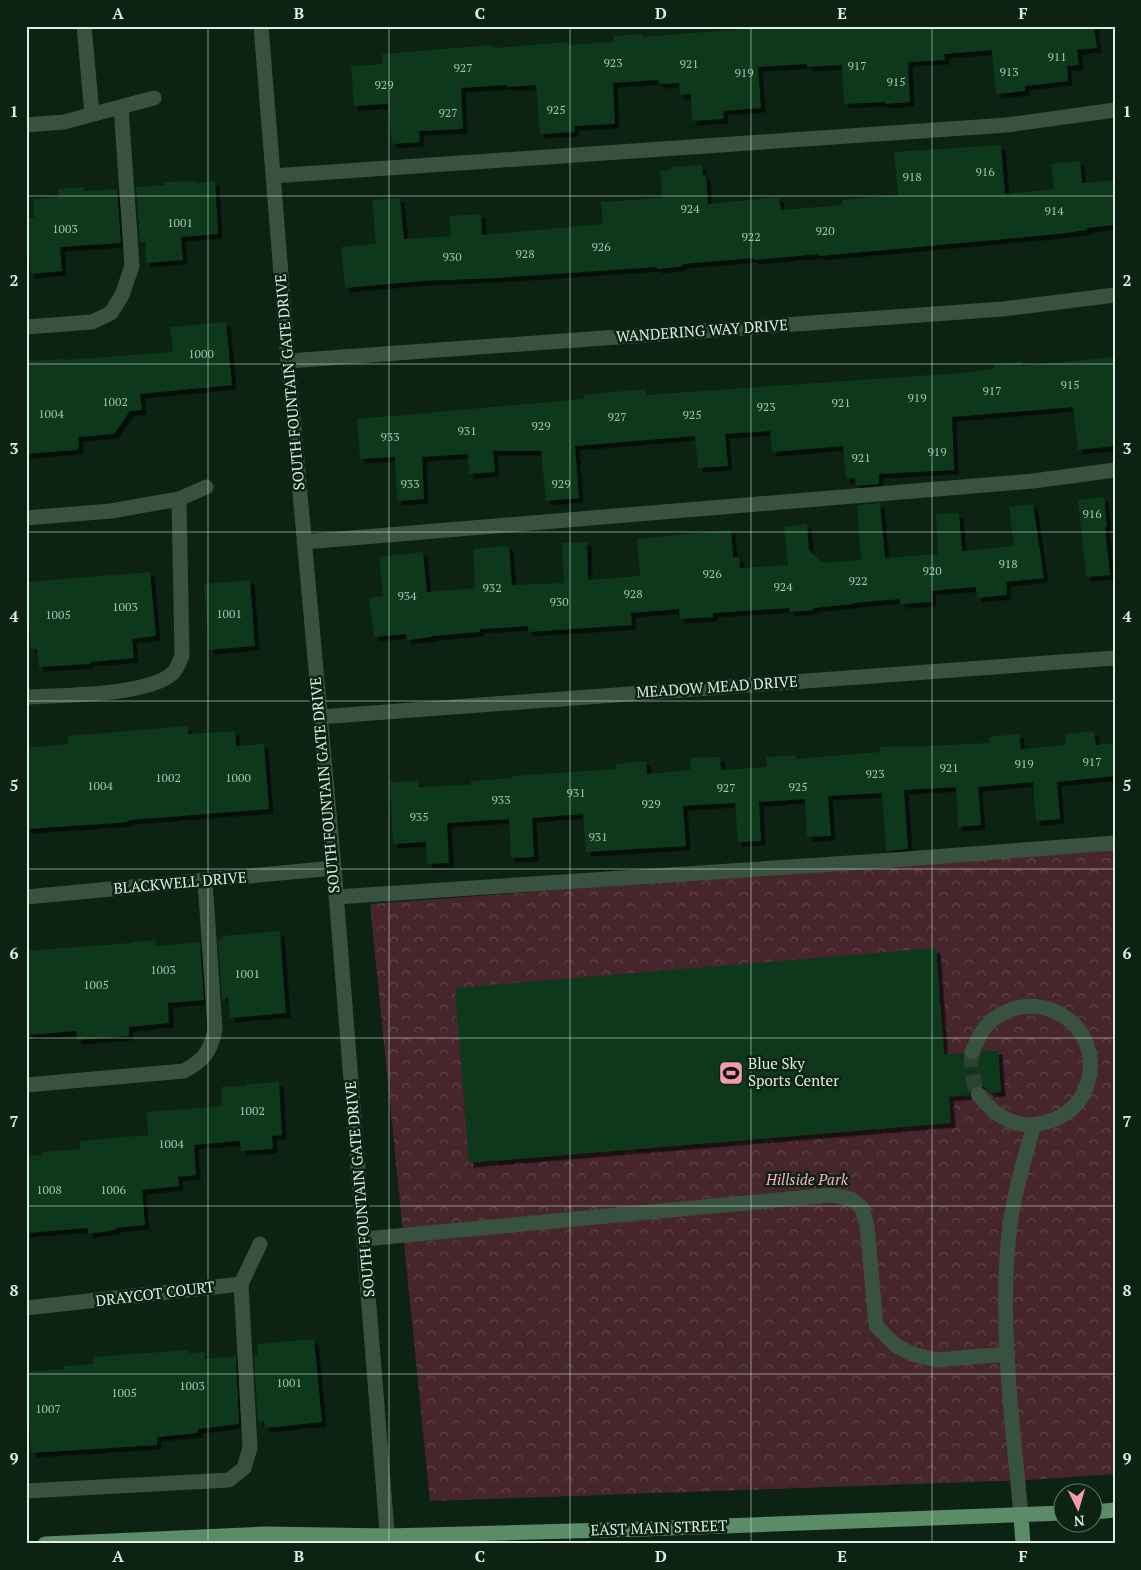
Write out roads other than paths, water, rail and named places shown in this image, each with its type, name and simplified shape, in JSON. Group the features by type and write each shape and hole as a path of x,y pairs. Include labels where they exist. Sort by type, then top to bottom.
{"main road":[{"name":"EAST MAIN STREET","path":"45,1544 267,1534 388,1540 1054,1514"},
{"path":"1021,1516 1023,1544"}],"street":[{"path":"84,26 92,114"},
{"name":"SOUTH FOUNTAIN GATE DRIVE","path":"261,26 288,361 334,868 388,1540"},
{"path":"26,125 64,122 154,98"},
{"path":"26,327 92,322 111,313 122,294 132,266 120,107"},
{"path":"274,176 1007,125 1115,110"},
{"name":"WANDERING WAY DRIVE","path":"288,361 1003,309 1115,295"},
{"path":"304,542 1033,481 1115,470"},
{"path":"26,518 111,511 179,499 206,487"},
{"path":"26,697 123,691 156,683 174,673 182,656 179,499"},
{"name":"MEADOW MEAD DRIVE","path":"319,717 1115,658"},
{"path":"336,897 1115,843"},
{"name":"BLACKWELL DRIVE","path":"26,897 334,868"},
{"path":"26,1085 184,1071 197,1063 212,1046 215,1030 205,880"},
{"path":"972,1052 980,1033 994,1018 1012,1008 1032,1005 1053,1010 1070,1019 1083,1035 1090,1054 1090,1075 1084,1094 1072,1110 1054,1121 1034,1125 1017,1124 1001,1118 988,1108 978,1094"},
{"path":"1021,1516 1005,1310 1008,1242 1016,1191 1034,1125"},
{"path":"364,1239 830,1196 851,1199 862,1208 867,1225 876,1326 894,1345 912,1354 936,1360 1008,1354"},
{"path":"26,1491 228,1480 244,1468 250,1448 241,1284 260,1244"},
{"name":"DRAYCOT COURT","path":"26,1308 241,1284"}],"tunnel":[{"path":"972,1052 972,1073 978,1094"}],"place":[{"name":"Blue Sky Sports Center","path":"731,1073"}],"park label":[{"name":"Hillside Park","path":"807,1180"}]}
